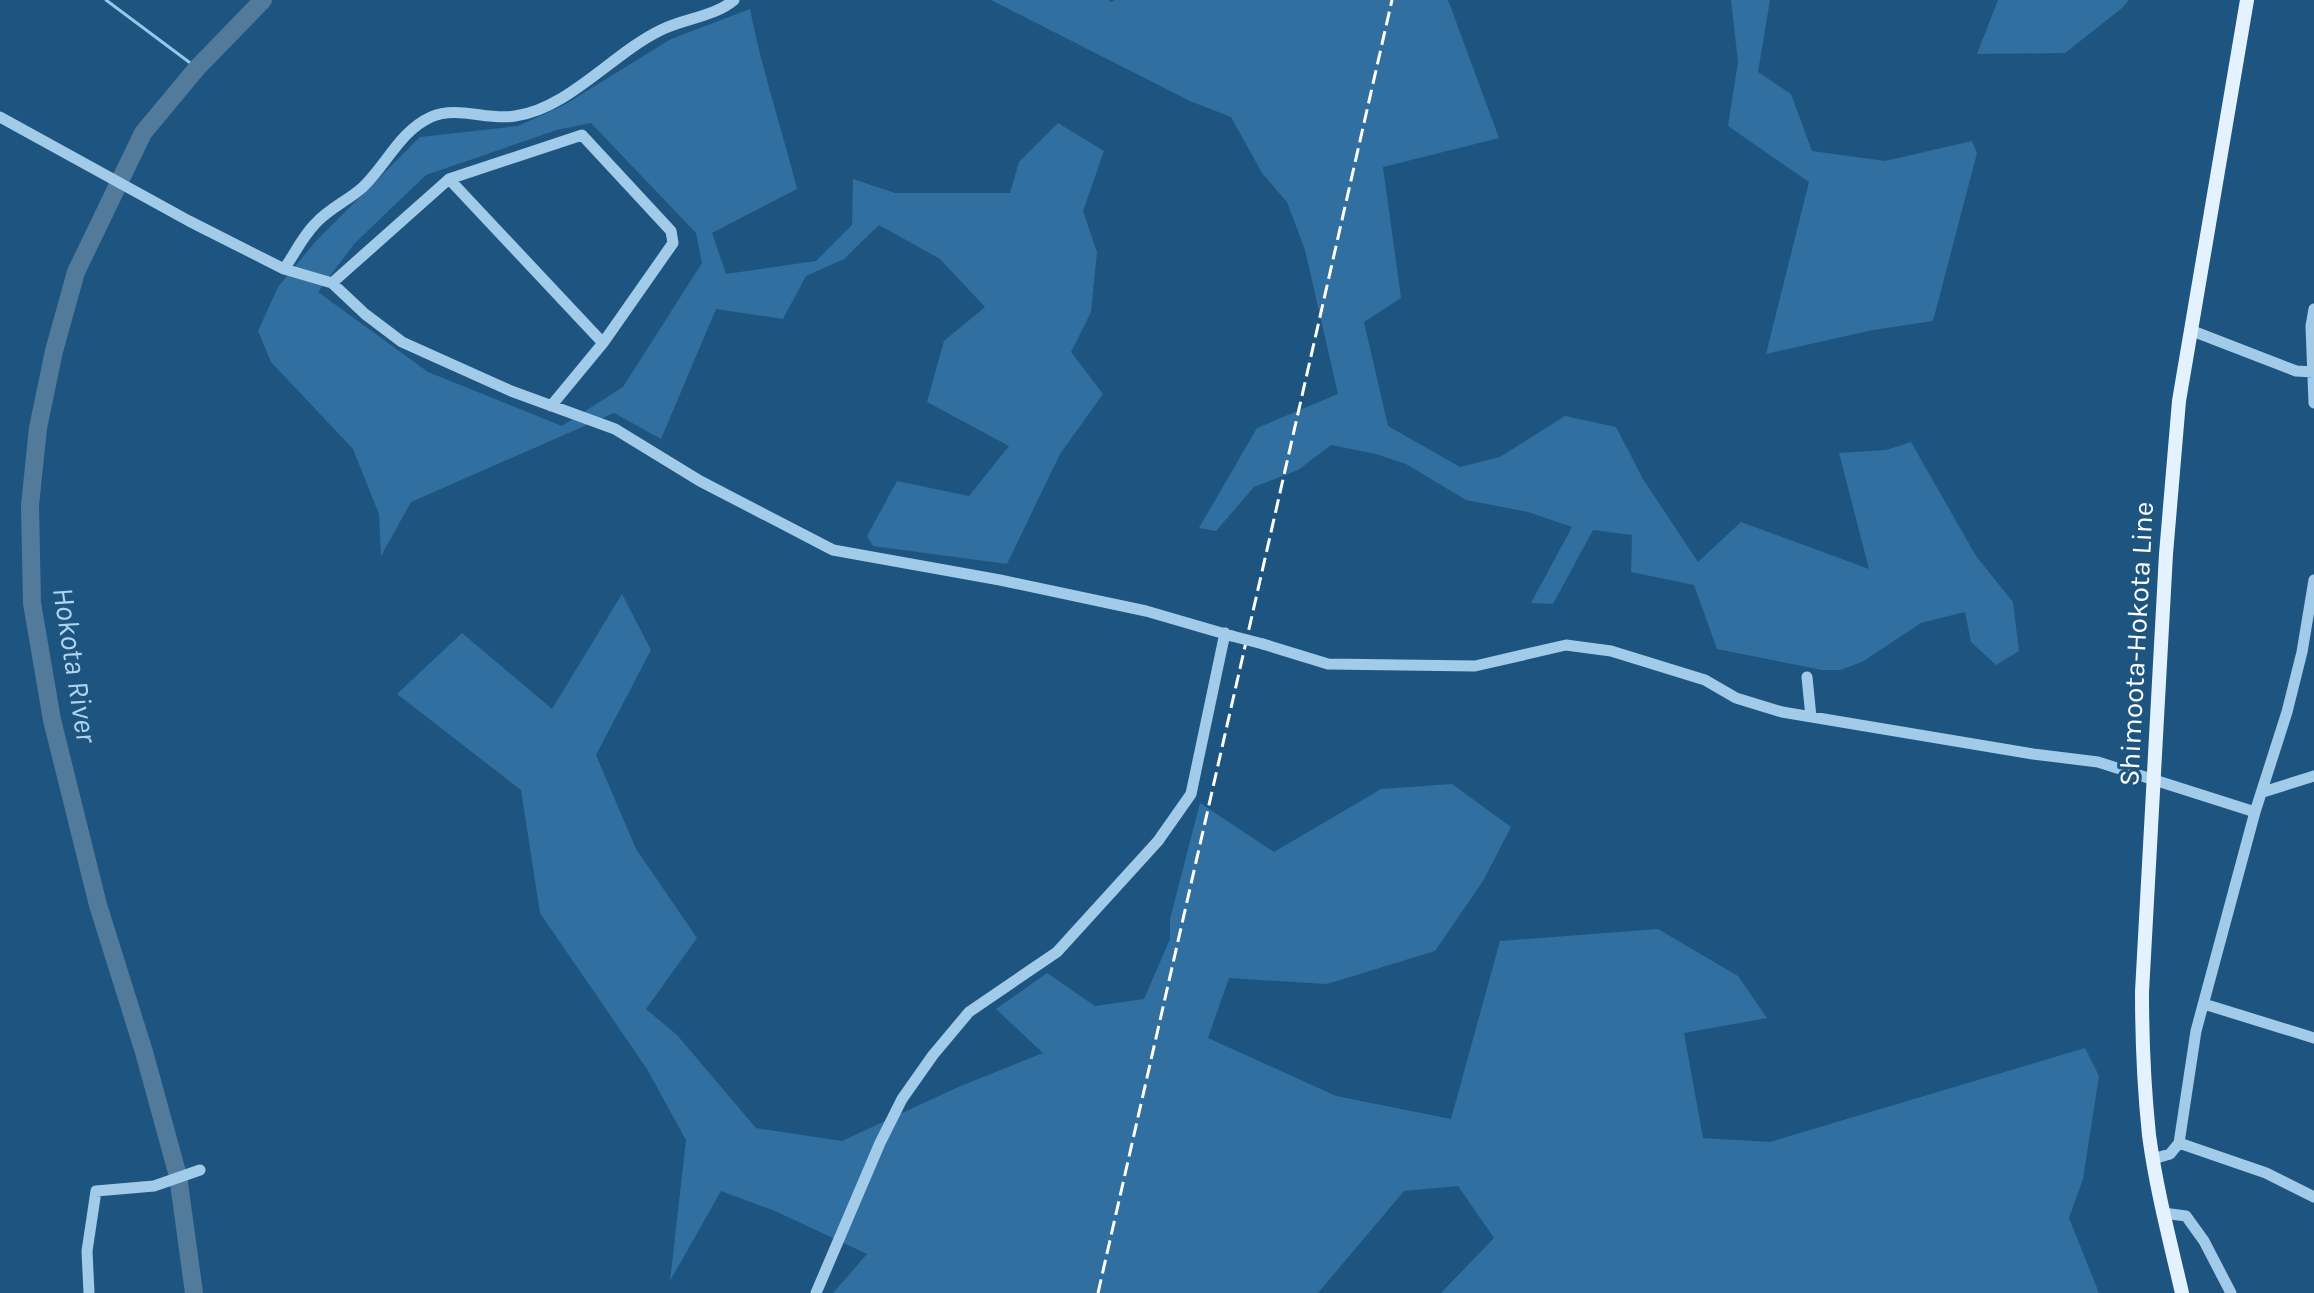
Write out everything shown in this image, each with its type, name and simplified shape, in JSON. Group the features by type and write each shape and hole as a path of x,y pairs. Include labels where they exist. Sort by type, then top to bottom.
{"main road":[{"name":"Shimoota-Hokota Line","path":"2182,1293 2153,1159 2142,1049 2142,992 2171,488 2190,330 2247,0"}],"street":[{"path":"284,269 315,224 364,186 396,146 430,117 446,112 515,117 552,104 633,46 663,29 723,9 734,0"},
{"path":"0,117 284,269 332,283 365,314 402,342 551,406 615,429 700,481 833,550 1015,583 1146,611 1328,664 1475,666 1566,645 1611,651 1705,680 1736,698 1811,717 2098,762 2255,812"},
{"path":"332,283 449,179 582,135 671,231 673,243 603,343 551,406"},
{"path":"449,179 603,343"},
{"path":"2314,309 2311,326 2314,403"},
{"path":"2190,330 2296,371 2313,373"},
{"path":"2153,1159 2170,1154 2179,1143 2196,1031 2302,652 2314,581"},
{"path":"816,1293 902,1099 940,1045 969,1012 1057,952 1158,841 1191,794 1229,634"},
{"path":"1807,677 1811,717"},
{"path":"2263,792 2314,776"},
{"path":"2204,1004 2314,1038"},
{"path":"2179,1143 2266,1173 2314,1197"},
{"path":"89,1293 87,1251 96,1191 154,1186 200,1170"},
{"path":"2163,1213 2186,1216 2204,1241 2231,1293"}],"shaded area":[{"path":"991,0 1448,0 1499,138 1383,167 1401,298 1364,322 1388,426 1460,467 1500,457 1565,416 1616,427 1643,479 1698,562 1741,522 1869,569 1839,453 1886,450 1911,442 1976,556 2013,602 2019,651 1996,665 1971,642 1965,612 1921,623 1862,662 1840,670 1822,670 1717,649 1694,585 1631,572 1632,535 1593,530 1553,604 1531,603 1572,527 1528,512 1466,500 1406,464 1331,445 1298,470 1254,487 1216,531 1199,528 1257,428 1338,394 1305,250 1287,202 1262,173 1231,117 1190,101"},
{"path":"1731,0 1770,0 1758,72 1791,94 1812,151 1885,161 1972,141 1977,153 1933,321 1873,330 1766,354 1809,182 1728,126 1738,62"},
{"path":"1998,0 2129,0 2065,53 1977,54"},
{"path":"750,9 797,189 712,233 726,274 816,261 852,225 853,179 895,193 1010,193 1019,162 1058,123 1104,151 1083,211 1097,252 1091,312 1071,352 1103,394 1060,454 1007,564 873,546 867,536 897,481 969,496 1009,446 927,402 944,341 985,307 940,259 879,225 844,259 806,276 783,319 716,309 661,439 614,413 411,502 381,556 379,514 353,449 271,362 258,331 278,287 316,241 420,137 518,126 564,105 671,39","holes":["591,123 696,233 702,263 623,387 562,426 428,372 318,292 354,244 426,175 557,130"]},
{"path":"622,594 651,650 596,755 636,849 697,938 646,1009 677,1035 756,1128 842,1141 956,1088 1043,1053 996,1009 1047,973 1095,1006 1144,999 1170,939 1170,919 1200,803 1274,852 1381,789 1452,784 1511,827 1483,881 1435,951 1327,984 1229,978 1208,1038 1336,1096 1451,1119 1500,941 1658,929 1738,976 1767,1018 1684,1033 1703,1138 1770,1142 2085,1048 2099,1076 2083,1179 2069,1218 2099,1293 1441,1293 1494,1238 1458,1186 1404,1191 1318,1293 833,1293 867,1254 775,1211 721,1191 670,1281 686,1140 647,1069 540,913 521,790 397,694 462,633 552,709"}],"waterway":[{"path":"106,0 197,68"},
{"name":"Hokota River","path":"194,1293 178,1176 144,1052 98,905 52,720 32,603 30,505 38,428 54,351 76,272 143,133 197,68 263,0"}],"railway":[{"path":"1098,1293 1392,0"}]}
